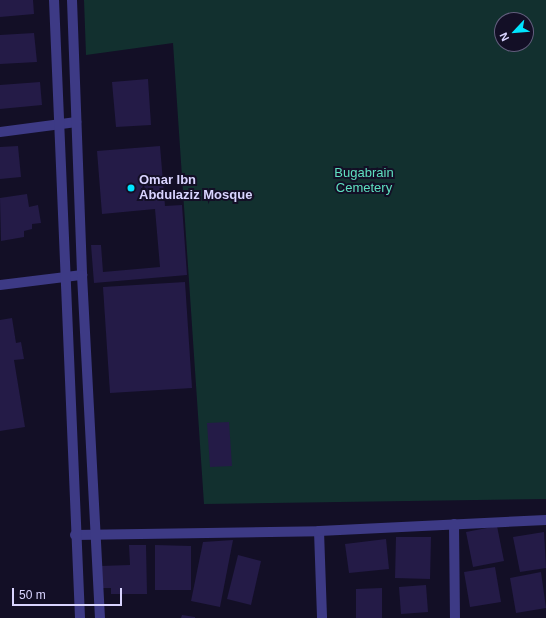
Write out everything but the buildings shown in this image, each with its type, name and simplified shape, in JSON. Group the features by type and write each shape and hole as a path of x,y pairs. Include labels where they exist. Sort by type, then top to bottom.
{"street":[{"path":"54,0 75,535 80,618"},
{"path":"72,0 82,275 100,618"},
{"path":"0,132 76,122"},
{"path":"0,285 82,275"},
{"path":"75,535 319,530 546,520"},
{"path":"454,524 455,618"},
{"path":"319,530 322,618"}],"green space":[{"name":"Bugabrain Cemetery","path":"84,0 546,0 546,499 204,504 173,43 86,55"}],"place":[{"name":"Omar Ibn Abdulaziz Mosque","path":"131,188"}]}
